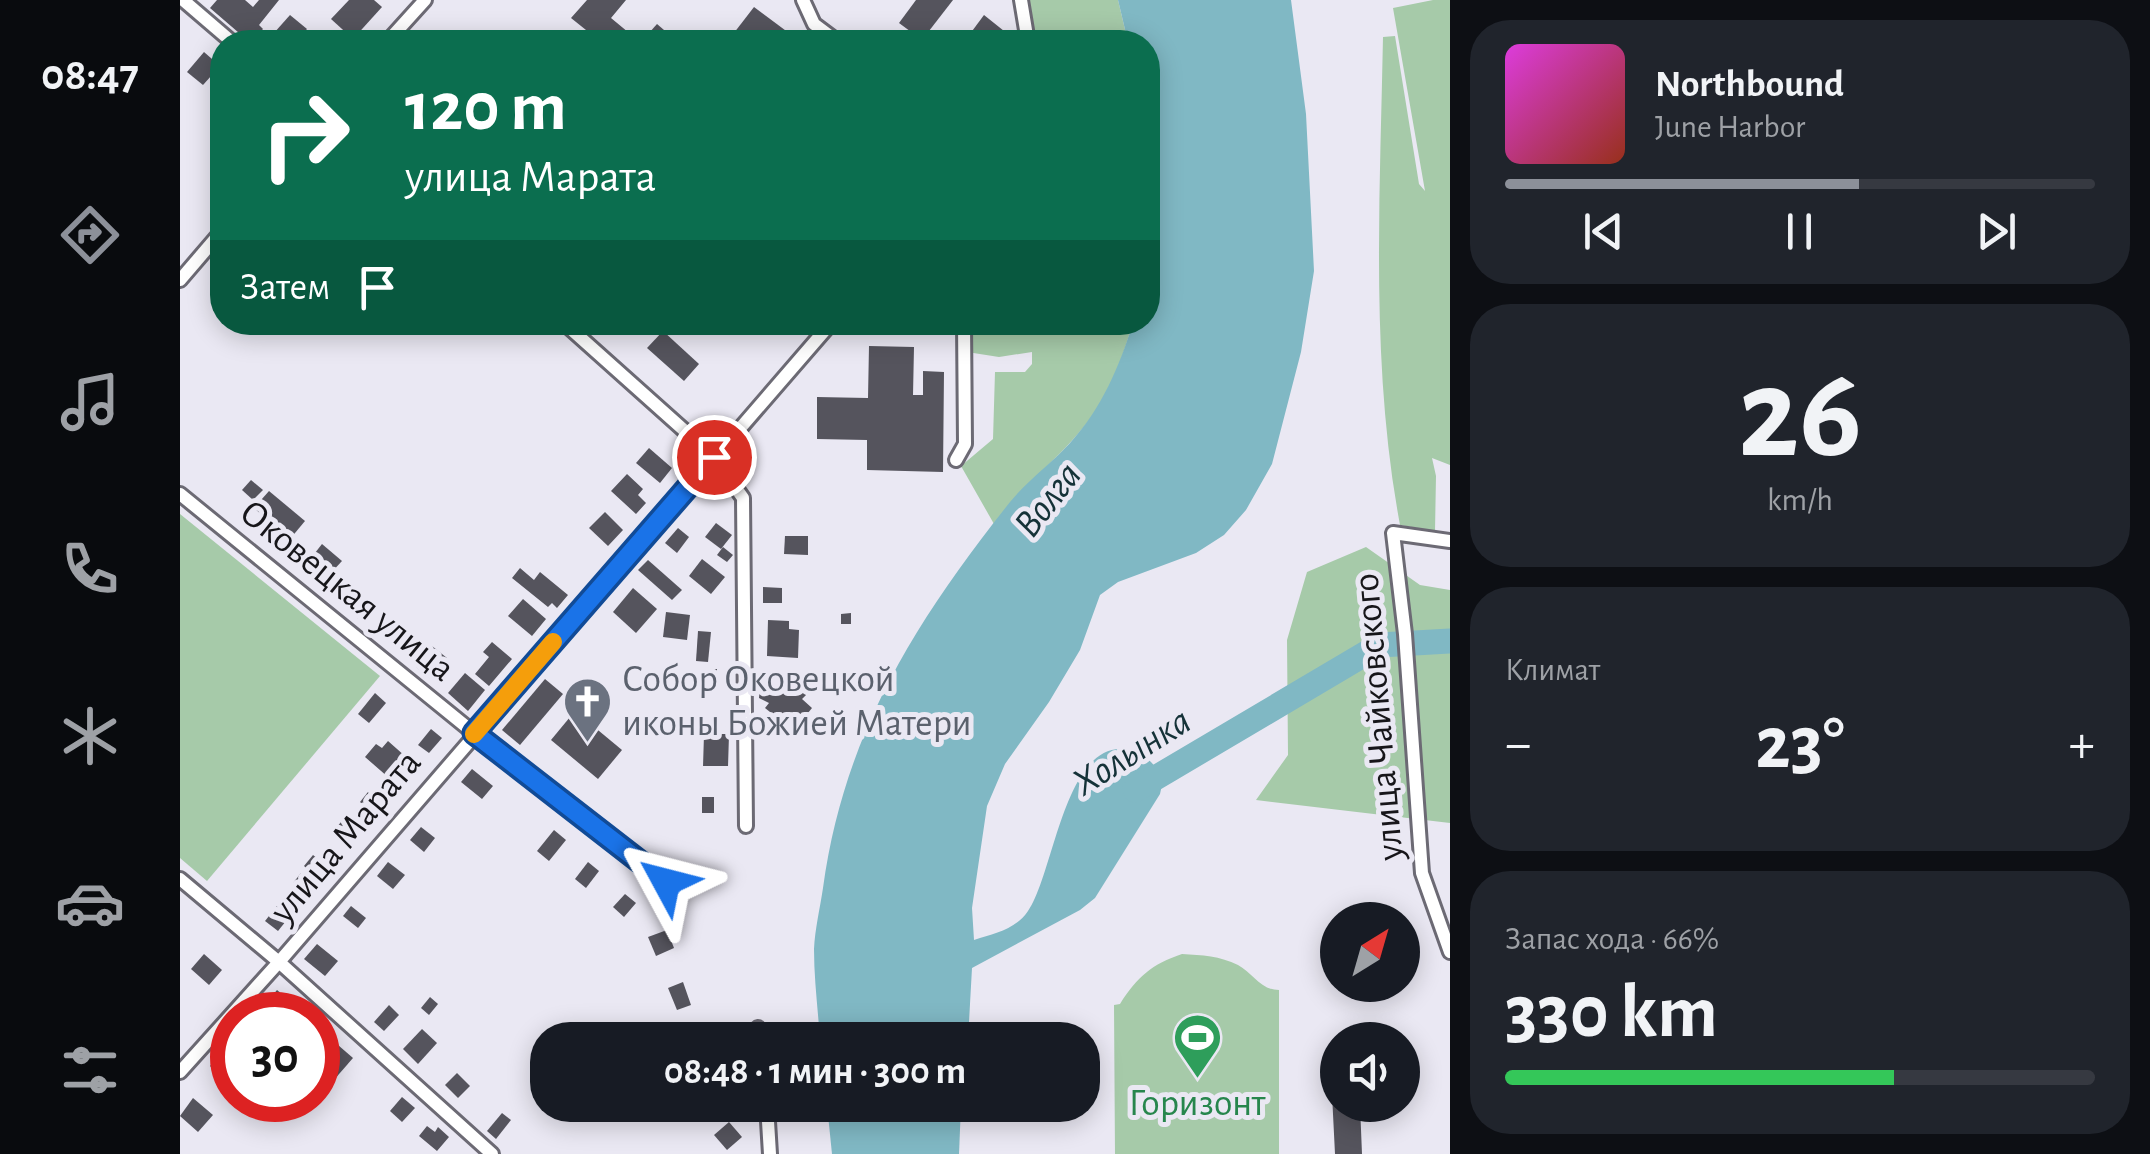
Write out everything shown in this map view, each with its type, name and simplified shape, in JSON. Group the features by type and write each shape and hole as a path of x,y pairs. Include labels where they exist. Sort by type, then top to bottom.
{"street":[{"path":"183,0 218,30"},
{"path":"398,30 425,0"},
{"path":"804,0 814,24 822,30"},
{"path":"1021,0 1026,30"},
{"path":"180,280 210,245"},
{"path":"578,335 714,457 743,498 746,826"},
{"name":"улица Марата","path":"180,1072 821,335"},
{"path":"956,460 965,444 964,335"},
{"name":"Оковецкая улица","path":"180,494 474,733 666,882"},
{"name":"улица Чайковского","path":"1450,541 1393,532 1405,634 1422,873 1450,952"},
{"path":"180,879 279,962 492,1154"},
{"path":"767,1122 770,1154"}],"green space":[{"path":"1028,0 1118,0 1125,30 1032,30"},
{"path":"1450,0 1450,465 1432,458 1436,476 1435,531 1400,525 1384,404 1379,282 1383,37 1395,36 1419,184 1425,191 1393,8"},
{"path":"967,335 1129,335 1112,382 1093,415 994,524 961,466 993,439 995,372 1025,372 1032,364 1032,352 999,357 967,352"},
{"path":"180,514 380,676 207,881 180,858"},
{"path":"1366,547 1420,585 1450,590 1450,823 1256,800 1288,755 1287,640 1307,572"},
{"name":"Горизонт","path":"1182,954 1231,962 1267,987 1279,990 1279,1154 1115,1154 1114,1005 1120,1004 1146,973"}],"water":[{"name":"Волга","path":"1118,0 1291,0 1306,114 1314,271 1301,352 1272,464 1246,510 1224,535 1196,553 1118,582 1100,595 1080,650 1005,764 987,806 972,908 974,940 1011,927 1028,911 1064,812 1090,764 1107,751 1140,754 1163,780 1160,794 1095,898 1080,910 972,968 969,1022 819,1022 814,949 833,832 866,730 889,682 944,591 1010,502 1063,451 1091,416 1129,335 1160,335 1160,30 1125,30"},
{"path":"829,1122 960,1122 959,1154 832,1154"}],"building":[{"path":"217,0 245,0 253,7 259,0 279,0 259,25 262,30 236,30 210,8"},
{"path":"349,0 374,0 382,7 361,30 343,30 331,19"},
{"path":"587,0 626,0 611,18 626,30 586,30 571,18"},
{"path":"916,0 953,0 930,30 908,30 899,23"},
{"path":"754,7 785,30 736,30"},
{"path":"290,15 307,29 306,30 277,30"},
{"path":"984,15 1003,30 973,30"},
{"path":"204,52 210,57 210,77 203,85 187,72"},
{"path":"659,335 667,335 699,364 684,381 647,348"},
{"path":"869,346 914,347 913,395 923,395 923,371 944,372 943,472 867,470 867,440 817,439 817,397 868,398"},
{"path":"649,448 672,468 660,483 636,463"},
{"path":"627,474 643,489 638,495 646,503 636,514 611,491"},
{"path":"251,480 263,490 253,500 242,490"},
{"path":"269,491 305,521 290,539 254,508"},
{"path":"605,512 623,530 608,546 589,528"},
{"path":"716,523 732,535 721,549 705,537"},
{"path":"678,528 689,537 677,553 665,543"},
{"path":"785,536 808,536 808,555 784,554"},
{"path":"322,544 342,561 330,574 311,558"},
{"path":"723,547 733,555 727,562 717,555"},
{"path":"702,559 725,577 711,594 689,576"},
{"path":"648,560 682,590 672,600 638,570"},
{"path":"520,568 534,580 540,572 568,595 557,608 552,603 548,607 512,578"},
{"path":"350,585 378,608 365,624 337,601"},
{"path":"763,587 782,588 782,603 763,603"},
{"path":"633,588 657,609 636,633 613,612"},
{"path":"523,599 546,619 532,636 508,616"},
{"path":"666,612 690,615 687,640 663,637"},
{"path":"851,613 851,624 841,624 841,614"},
{"path":"768,620 789,621 789,629 799,630 798,658 767,656"},
{"path":"698,631 711,632 708,662 696,661"},
{"path":"410,635 421,644 409,659 398,650"},
{"path":"492,642 512,659 489,686 475,674 489,657 483,652"},
{"path":"432,646 447,658 431,679 416,667"},
{"path":"702,669 717,669 717,689 702,689"},
{"path":"465,673 485,690 468,711 448,693"},
{"path":"761,674 783,675 807,694 802,699 812,708 799,724 786,713 783,716 778,712 775,716 765,708 769,703 759,698"},
{"path":"545,679 563,694 520,745 502,730"},
{"path":"375,693 386,703 369,723 358,714"},
{"name":"Собор Оковецкой иконы Божией Матери","path":"575,711 622,750 598,779 551,740"},
{"path":"431,729 442,738 429,753 418,745"},
{"path":"704,734 729,734 728,766 703,766"},
{"path":"388,741 414,764 396,784 365,757 376,744 382,748"},
{"path":"472,769 493,786 482,799 461,782"},
{"path":"368,792 382,803 373,813 360,802"},
{"path":"702,797 714,797 714,813 702,813"},
{"path":"341,822 356,834 347,845 332,833"},
{"path":"421,827 435,838 424,852 410,840"},
{"path":"554,830 566,840 549,861 537,851"},
{"path":"313,855 328,867 319,879 304,866"},
{"path":"388,862 405,875 393,889 377,876"},
{"path":"588,862 599,871 586,888 575,879"},
{"path":"301,873 315,885 307,895 293,883"},
{"path":"625,894 636,903 624,917 613,907"},
{"path":"277,906 290,916 278,931 265,921"},
{"path":"351,906 366,918 358,928 343,916"},
{"path":"667,930 674,948 656,956 648,937"},
{"path":"317,944 338,961 325,976 304,959"},
{"path":"204,954 222,970 209,985 191,969"},
{"path":"683,982 691,1005 677,1010 668,988"},
{"path":"430,997 438,1004 429,1015 421,1008"},
{"path":"389,1005 399,1015 384,1031 374,1022"},
{"path":"422,1029 437,1043 418,1064 403,1049"},
{"path":"340,1047 353,1058 340,1073"},
{"path":"457,1073 470,1086 458,1098 445,1085"},
{"path":"402,1097 415,1108 402,1122 390,1111"},
{"path":"193,1098 210,1112 210,1118 198,1132 180,1116"},
{"path":"502,1113 511,1120 496,1139 487,1131"},
{"path":"729,1122 742,1137 727,1150 714,1135"},
{"path":"1333,1122 1361,1122 1362,1154 1335,1154"},
{"path":"427,1126 435,1132 438,1127 449,1137 437,1151 419,1136"}],"waterway":[{"name":"Холынка","path":"1135,790 1380,645 1450,641"}],"slow traffic":[{"path":"474,734 553,642"}],"place":[{"name":"Собор Оковецкой иконы Божией Матери","path":"587,744"},
{"name":"Горизонт","path":"1197,1080"}],"route":[{"path":"666,882 474,733 714,457"}]}
